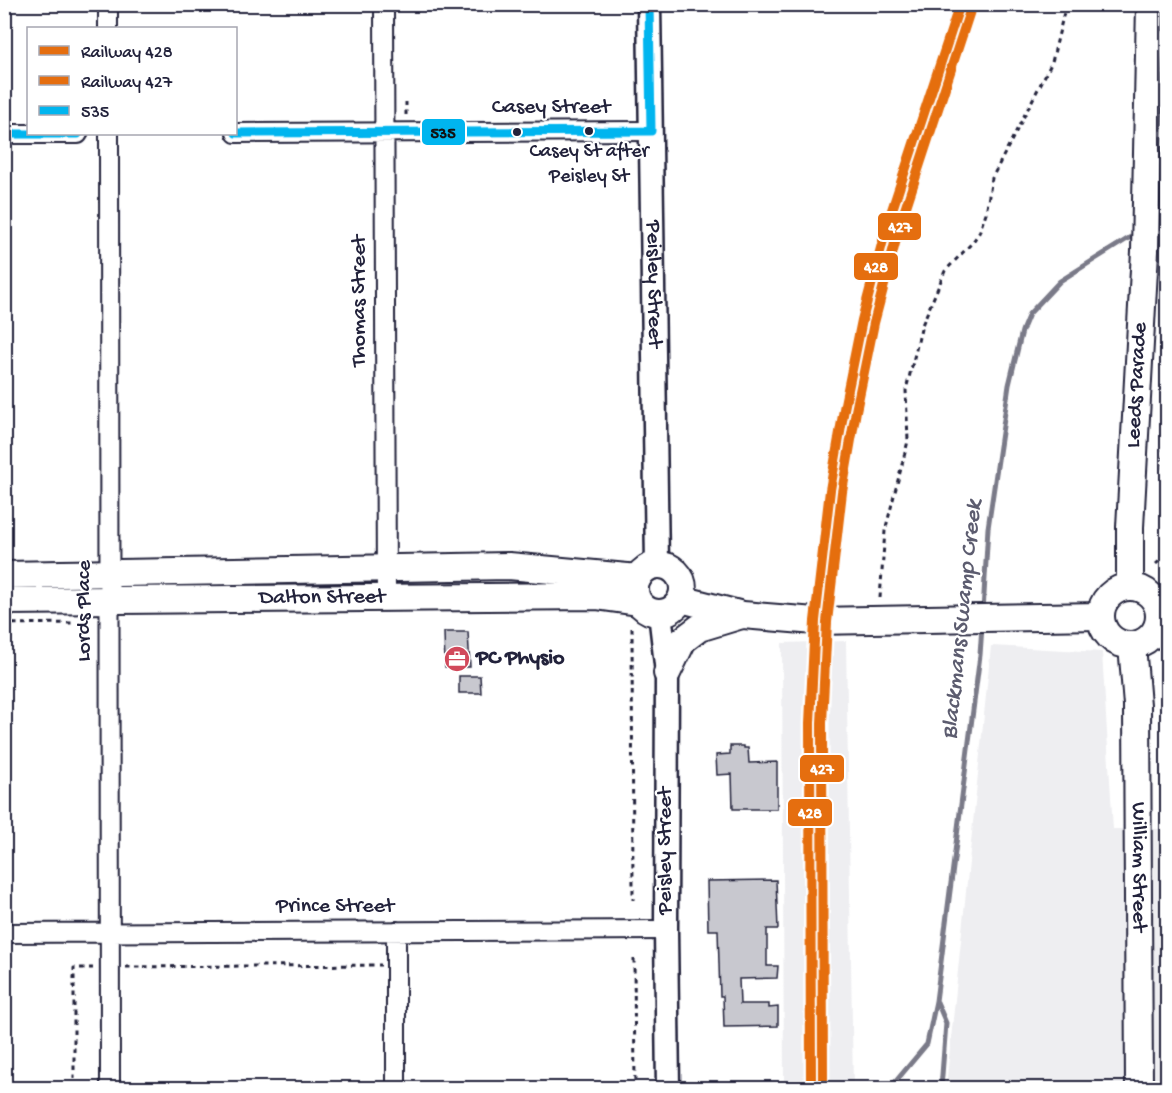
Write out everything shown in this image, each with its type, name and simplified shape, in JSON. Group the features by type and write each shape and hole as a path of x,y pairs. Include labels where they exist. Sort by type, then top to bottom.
{"main road":[{"name":"Leeds Parade","path":"1130,586 1130,527 1145,250 1144,209 1150,4"},
{"name":"Dalton Street","path":"4,575 509,566 655,592 743,615 815,621 1101,616"},
{"path":"1130,586 1140,588 1155,599 1164,618 1148,640 1132,645 1122,644 1107,634 1102,625 1101,616 1106,599 1113,592 1130,586"},
{"name":"Dalton Street","path":"4,601 596,596 655,592"},
{"path":"667,673 683,640 699,628 743,615"},
{"name":"William Street","path":"1132,645 1137,705 1139,1089"}],"street":[{"path":"108,4 108,27"},
{"name":"Thomas Street","path":"384,4 386,598"},
{"name":"Peisley Street","path":"649,4 655,592 667,673 668,1089"},
{"name":"Casey Street","path":"237,133 651,131"},
{"path":"4,134 27,134"},
{"name":"Lords Place","path":"109,135 110,1089"},
{"name":"Prince Street","path":"4,933 666,930"},
{"path":"396,931 396,1089"}],"path":[{"path":"880,598 885,531 908,441 906,390 922,325 945,271 979,233 986,213 992,178 1052,62 1066,4"},
{"path":"1156,564 1164,556 1163,416 1167,397"},
{"path":"4,624 73,623"},
{"path":"632,628 633,900"},
{"path":"634,959 635,1089"},
{"path":"74,1089 74,968 396,965"}],"shaded area":[{"path":"846,641 853,1088 784,1088 782,643"},
{"path":"991,646 1102,652 1113,829 1167,829 1167,1088 946,1088"}],"building":[{"path":"444,632 468,632 470,667 445,667"},
{"path":"459,676 480,676 481,693 459,693"},
{"path":"730,746 748,748 749,763 777,762 777,809 733,809 732,774 717,775 716,755 730,754"},
{"path":"776,880 778,929 767,929 767,966 778,966 777,978 739,979 740,1004 769,1004 769,1008 778,1007 778,1026 724,1027 723,996 720,996 718,930 708,930 707,881"}],"waterway":[{"name":"Blackmans Swamp Creek","path":"1153,223 1168,214"},
{"name":"Blackmans Swamp Creek","path":"983,611 988,528 1009,385 1022,331 1029,314 1060,281 1137,233"},
{"name":"Blackmans Swamp Creek","path":"888,1088 927,1044 936,1001 982,626"},
{"path":"937,1002 946,1023 941,1088"}],"rail line":[{"name":"428","path":"811,1088 810,723 815,621 830,490 862,320 887,225 960,4"},
{"name":"427","path":"823,1088 822,723 827,622 842,492 874,323 899,228 971,8"}],"transit line":[{"name":"535","path":"649,4 651,131"},
{"name":"535","path":"237,133 651,131"},
{"name":"535","path":"4,134 27,134"}],"place":[{"name":"Casey St after Peisley St","path":"589,131"},
{"name":"PC Physio","path":"457,659"}]}
